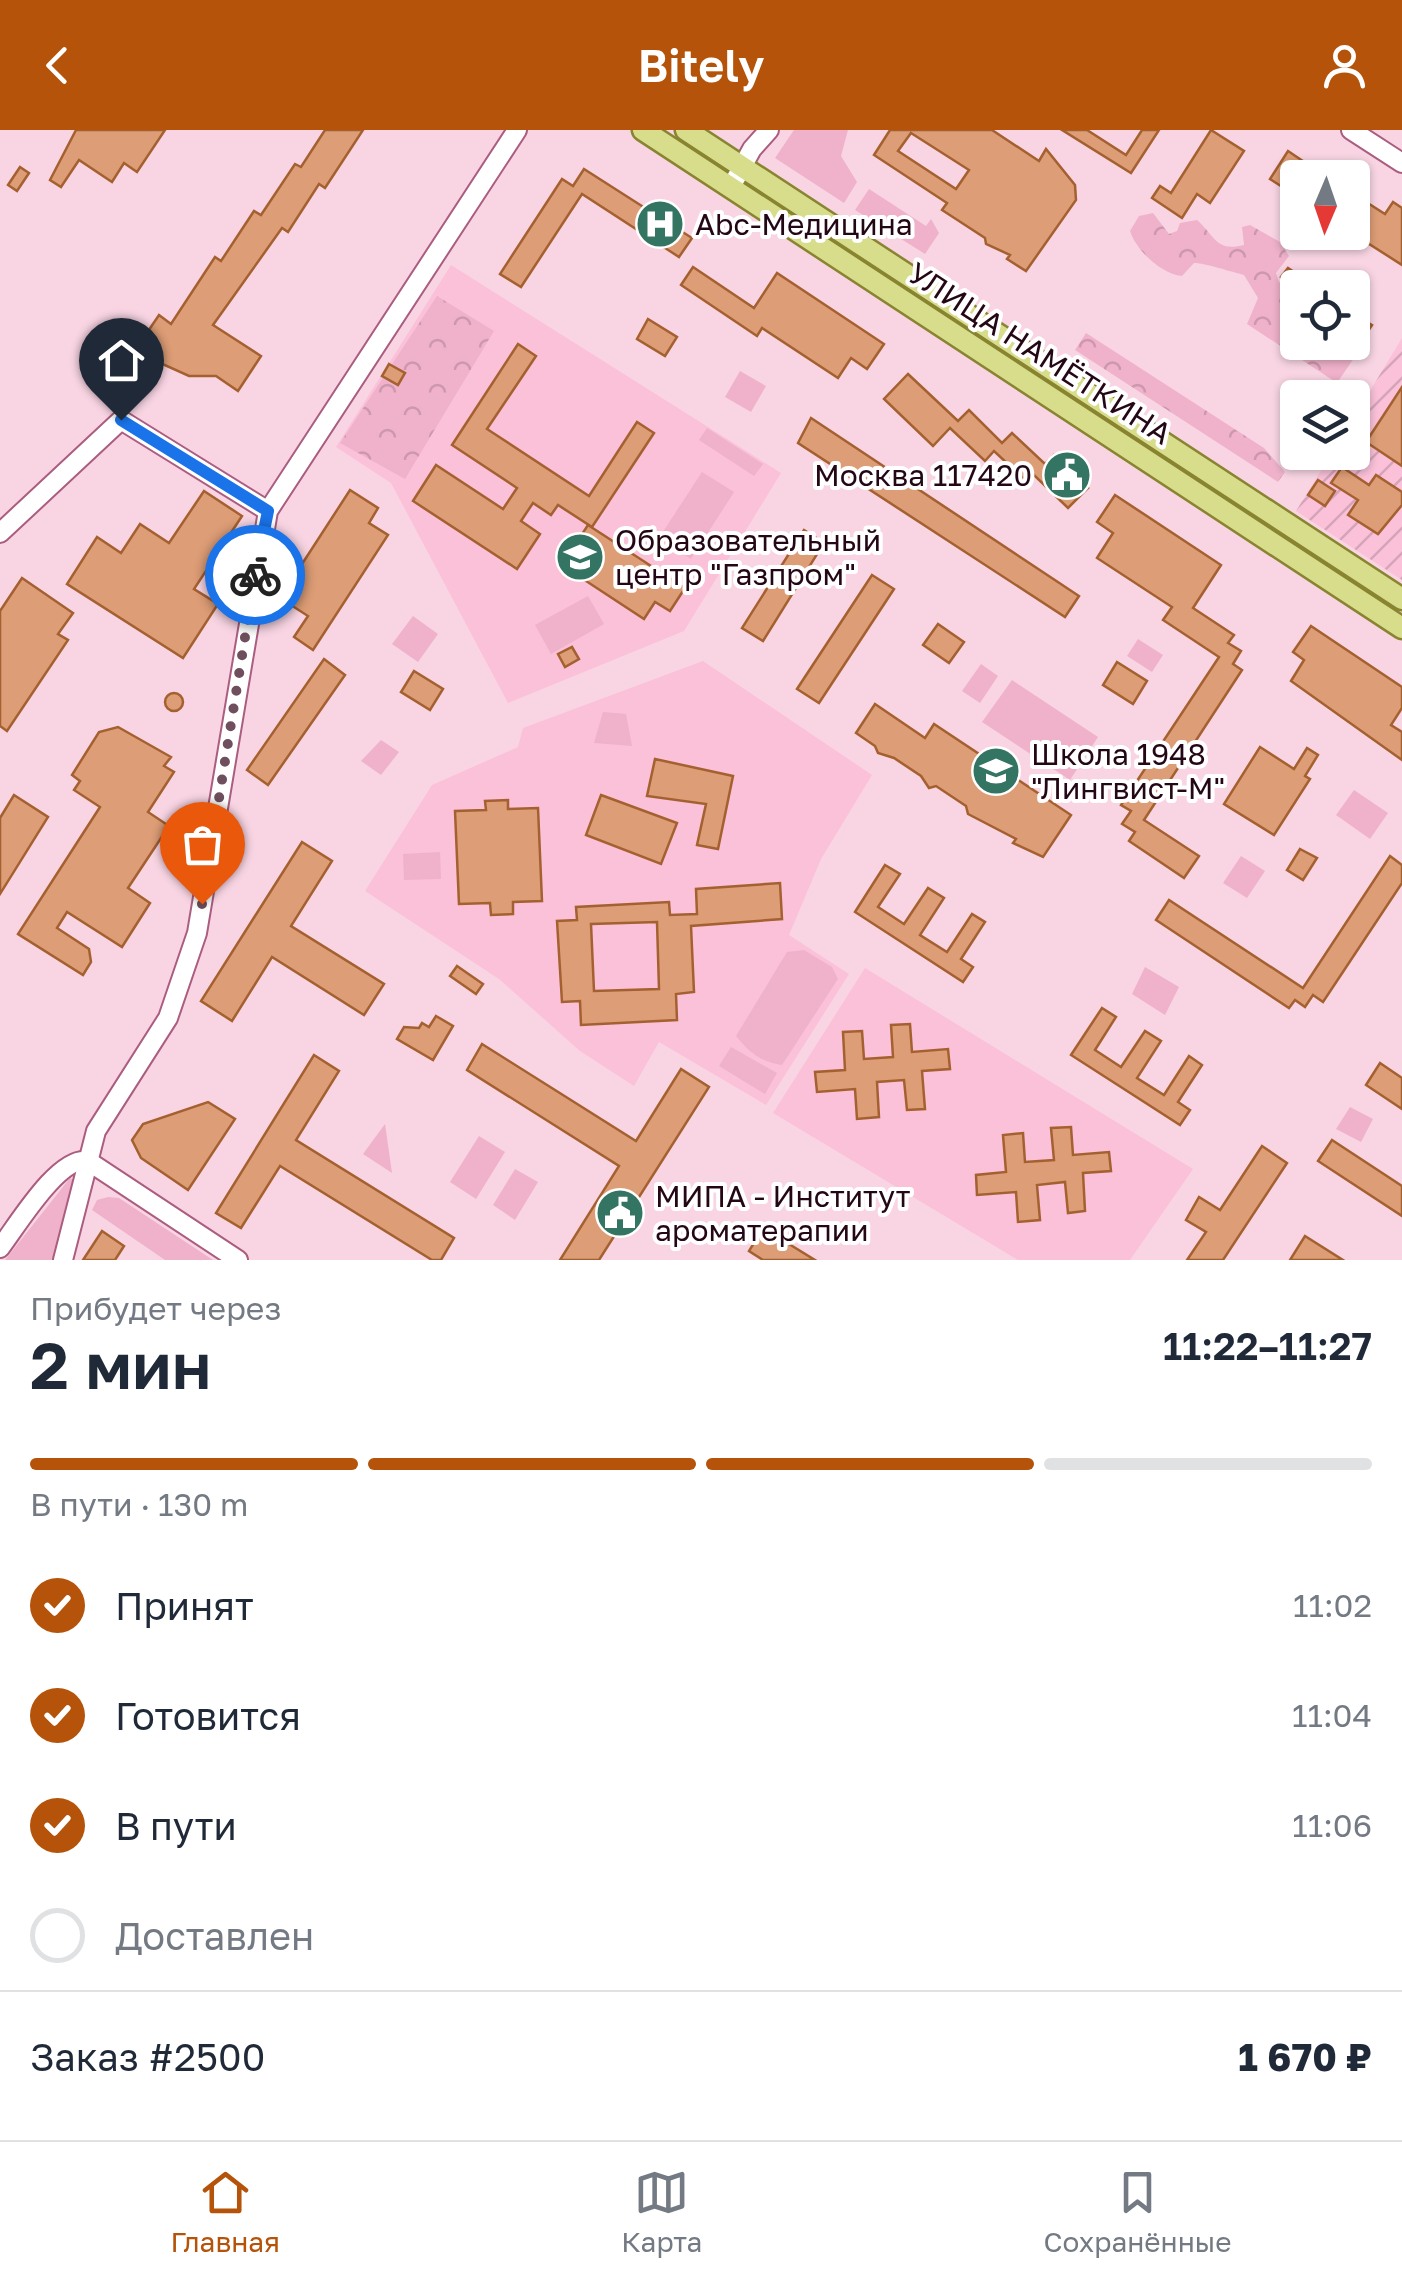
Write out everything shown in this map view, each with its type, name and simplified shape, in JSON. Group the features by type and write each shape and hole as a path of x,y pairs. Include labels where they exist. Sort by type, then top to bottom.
{"main road":[{"name":"УЛИЦА НАМЁТКИНА","path":"643,130 1402,628"},
{"name":"УЛИЦА НАМЁТКИНА","path":"686,130 1402,600"}],"street":[{"path":"62,1260 96,1131 175,1003 197,934 268,511 516,130"},
{"path":"731,188 769,130"},
{"path":"1351,130 1402,163"},
{"path":"829,250 826,234 840,231"},
{"path":"0,533 121,420 268,511"},
{"path":"0,1248 61,1169 80,1160 88,1161 238,1260"}],"shaded area":[{"name":"Образовательный центр \"Газпром\"","path":"451,265 781,473 684,631 508,703 391,483 336,447"},
{"path":"1402,338 1402,580 1296,511 1321,470 1370,470 1370,391"},
{"path":"703,661 872,775 821,859 789,935 849,974 766,1105 659,1042 634,1086 580,1051 499,979 365,891 432,785 518,747 523,728"},
{"path":"865,968 1193,1169 1130,1260 1018,1260 773,1113"}],"green space":[{"path":"794,130 848,130 841,156 857,182 844,203 775,158"},
{"path":"869,189 926,226 931,219 939,233 925,254 855,210"},
{"path":"1153,213 1169,234 1177,231 1180,223 1197,220 1222,245 1244,245 1242,227 1250,225 1280,242 1280,250 1289,256 1276,273 1280,282 1280,346 1247,324 1258,298 1244,275 1194,263 1182,276 1166,271 1150,260 1130,231 1139,216"},
{"path":"437,296 494,331 405,479 340,443"},
{"path":"1086,333 1264,448 1285,472 1278,482 1075,350"},
{"path":"1302,360 1353,360 1339,380 1332,380"},
{"path":"740,371 766,386 751,412 725,397"},
{"path":"707,428 763,464 754,476 699,440"},
{"path":"702,472 734,492 691,559 659,538"},
{"path":"588,596 604,624 551,654 535,625"},
{"path":"413,616 438,634 418,662 392,644"},
{"path":"1138,639 1163,655 1152,672 1127,656"},
{"path":"981,664 998,676 980,703 962,691"},
{"path":"1012,680 1098,737 1070,780 982,722"},
{"path":"603,712 626,714 632,746 594,743"},
{"path":"381,740 399,752 381,775 361,761"},
{"path":"1354,790 1388,813 1370,839 1336,815"},
{"path":"440,852 441,879 404,880 403,854"},
{"path":"1241,856 1265,871 1247,898 1223,883"},
{"path":"804,950 832,967 838,979 782,1065 768,1062 736,1036 787,952"},
{"path":"1145,967 1179,987 1165,1015 1132,994"},
{"path":"731,1047 777,1073 765,1094 719,1066"},
{"path":"1350,1107 1373,1119 1361,1142 1336,1129"},
{"path":"385,1124 392,1173 363,1154"},
{"path":"479,1136 505,1152 476,1199 450,1182"},
{"path":"515,1169 538,1182 515,1220 493,1205"},
{"path":"70,1178 75,1181 75,1188 55,1260 5,1260"},
{"path":"119,1198 213,1260 165,1260 92,1210 97,1200"}],"building":[{"path":"76,130 165,130 137,172 124,163 112,182 79,160 61,187 50,180"},
{"path":"325,130 363,130 325,188 319,184 288,232 282,228 213,325 261,356 238,391 216,376 189,376 149,358 151,355 138,346 159,315 171,324 215,257 221,261 254,211 261,215 295,164 301,167"},
{"path":"890,130 992,130 1039,161 1046,149 1075,185 1076,200 1026,271 1007,259 1010,255 986,244 985,238 942,210 947,203 874,155","holes":["911,133 969,170 956,189 898,151"]},
{"path":"1062,130 1087,130 1126,155 1142,130 1159,130 1131,173"},
{"path":"1211,130 1244,151 1210,203 1197,194 1182,218 1152,198 1160,186 1171,193"},
{"path":"1288,151 1301,160 1282,160"},
{"path":"1280,163 1280,185 1270,179"},
{"path":"20,167 29,173 17,191 8,185"},
{"path":"584,169 692,238 679,257 582,194 521,287 500,274 562,179 573,186"},
{"path":"1393,202 1402,208 1402,265 1370,245 1370,204 1385,214"},
{"path":"693,267 754,308 777,273 884,344 867,369 851,358 838,378 762,328 757,336 681,285"},
{"path":"648,319 677,337 665,356 637,339"},
{"path":"518,344 536,356 487,429 589,496 637,422 654,433 592,527 558,505 551,515 533,503 521,521 540,534 517,569 413,501 436,465 503,509 517,488 452,445"},
{"path":"389,364 405,373 398,385 382,376"},
{"path":"908,374 958,421 969,410 1002,443 1012,433 1045,464 1054,455 1088,488 1068,508 1034,475 1027,482 994,451 985,461 950,428 933,446 884,399"},
{"path":"1402,387 1402,466 1370,445 1370,436"},
{"path":"811,418 1079,596 1065,617 798,443"},
{"path":"1340,470 1346,470 1369,485 1376,475 1402,492 1402,505 1378,534 1348,515 1358,500 1331,483"},
{"path":"1318,480 1335,491 1325,506 1308,495"},
{"path":"350,490 378,508 369,523 388,535 313,650 294,637 308,616 280,598"},
{"path":"204,491 242,516 194,589 218,604 183,658 67,584 97,537 121,553 140,524 169,543"},
{"path":"1115,495 1221,565 1193,608 1234,635 1228,643 1241,651 1233,664 1242,670 1144,820 1199,856 1184,878 1129,841 1135,832 1122,824 1131,811 1121,805 1219,657 1163,620 1172,607 1097,558 1113,533 1097,522"},
{"path":"588,525 685,588 670,611 655,602 644,619 583,579 595,562 573,548"},
{"path":"804,530 824,543 763,641 742,628"},
{"path":"872,575 894,589 819,703 797,689"},
{"path":"22,578 73,613 58,634 68,640 7,731 0,726 0,611"},
{"path":"938,624 964,642 949,663 923,645"},
{"path":"1311,626 1402,687 1402,708 1391,725 1402,732 1402,760 1291,681 1304,660 1293,652"},
{"path":"572,647 579,659 565,667 558,654"},
{"path":"324,659 345,675 268,785 247,770"},
{"path":"1117,662 1147,681 1133,704 1103,685"},
{"path":"414,671 443,689 430,710 401,692"},
{"path":"174,693 181,695 181,709 174,711 167,709 165,702 167,695"},
{"path":"875,704 925,738 934,724 1071,815 1043,857 968,814 966,806 936,786 929,788 921,776 894,758 878,753 875,746 856,733"},
{"path":"118,727 171,757 164,766 174,772 148,812 169,826 128,888 150,903 122,947 67,912 57,928 89,949 91,962 83,975 18,934 100,807 74,790 80,781 72,775 99,732"},
{"path":"1260,747 1294,769 1307,748 1318,755 1305,776 1310,779 1274,835 1224,804"},
{"path":"655,759 733,776 718,849 697,845 706,804 647,796"},
{"path":"14,795 48,817 0,894 0,818"},
{"path":"601,795 677,823 661,864 586,835"},
{"path":"508,800 508,809 538,808 542,901 513,902 513,914 491,915 490,903 459,904 455,811 486,810 485,801"},
{"path":"302,842 332,861 291,926 384,984 364,1015 272,957 232,1021 201,1001"},
{"path":"1300,849 1317,858 1303,880 1287,870"},
{"path":"1390,856 1402,865 1402,883 1323,1002 1313,995 1305,1007 1295,1000 1289,1008 1156,920 1169,900 1303,988"},
{"path":"885,865 900,874 878,907 904,924 928,888 944,898 920,935 947,952 972,914 985,922 961,959 973,967 963,982 855,912"},
{"path":"780,883 782,919 691,926 694,992 676,994 677,1020 581,1025 580,1001 562,1002 557,921 577,920 576,907 669,902 670,915 697,914 696,889","holes":["657,922 659,989 594,991 591,924"]},
{"path":"457,966 483,984 476,994 450,976"},
{"path":"1102,1008 1116,1017 1095,1050 1121,1067 1145,1031 1161,1041 1137,1078 1164,1095 1189,1056 1202,1065 1178,1102 1190,1110 1180,1125 1071,1055"},
{"path":"436,1016 453,1026 433,1060 397,1039 404,1027 419,1028 422,1023 429,1027"},
{"path":"910,1024 912,1052 948,1049 950,1069 922,1071 925,1109 907,1110 904,1080 877,1082 879,1117 857,1119 855,1089 817,1092 815,1072 845,1070 843,1032 862,1031 864,1059 893,1057 891,1025"},
{"path":"482,1044 636,1141 681,1069 709,1087 599,1260 560,1260 619,1166 467,1070"},
{"path":"314,1055 339,1071 296,1140 454,1238 441,1260 432,1260 280,1166 241,1228 216,1213"},
{"path":"1380,1063 1402,1078 1402,1109 1366,1085"},
{"path":"208,1102 235,1119 188,1190 141,1158 132,1140 143,1124"},
{"path":"1071,1127 1073,1155 1109,1152 1111,1171 1083,1173 1085,1211 1068,1213 1065,1182 1037,1185 1040,1220 1018,1222 1016,1192 977,1195 976,1175 1006,1172 1003,1135 1023,1133 1025,1162 1054,1160 1051,1128"},
{"path":"1332,1140 1402,1186 1402,1216 1318,1161"},
{"path":"1262,1146 1287,1163 1223,1260 1187,1260 1206,1232 1186,1220 1199,1197 1220,1210"},
{"path":"763,1228 815,1260 763,1260 749,1251"},
{"path":"102,1231 124,1246 115,1260 83,1260"},
{"path":"1305,1236 1343,1260 1290,1260"}],"way so far":[{"path":"202,904 255,575"}],"place":[{"name":"Abc-Медицина","path":"660,224"},
{"name":"Москва 117420","path":"1067,475"},
{"name":"Образовательный центр \"Газпром\"","path":"580,557"},
{"name":"Школа 1948 \"Лингвист-М\"","path":"996,771"},
{"name":"МИПА - Институт ароматерапии","path":"620,1213"}],"route":[{"path":"121,420 268,511 255,575"}]}
